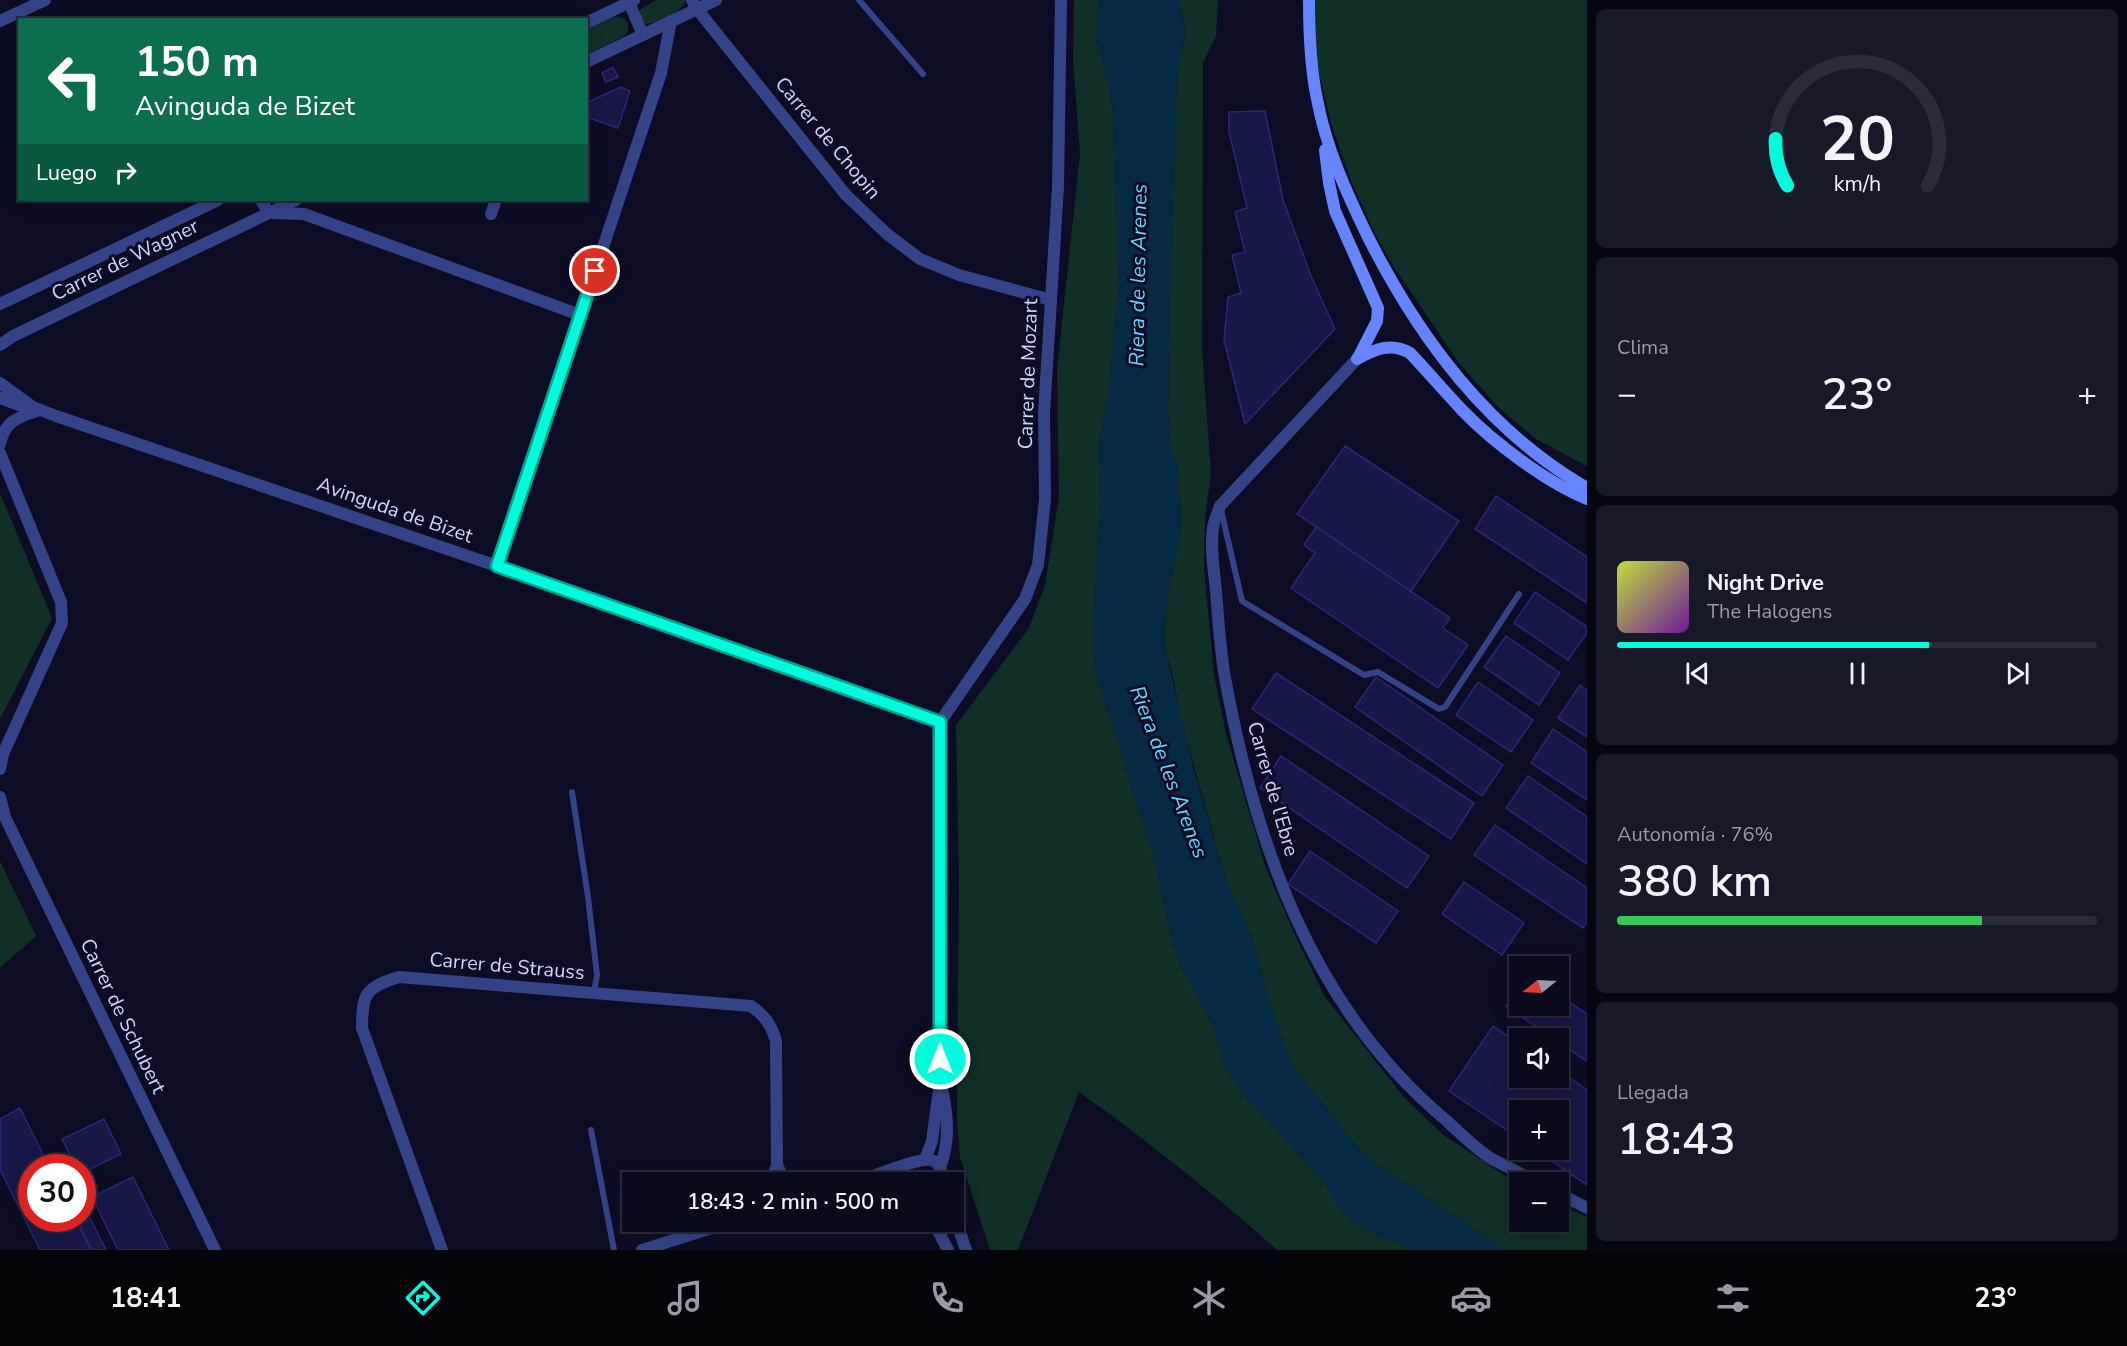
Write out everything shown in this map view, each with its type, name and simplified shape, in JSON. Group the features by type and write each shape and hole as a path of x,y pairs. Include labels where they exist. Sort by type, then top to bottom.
{"main road":[{"path":"1309,0 1311,67 1322,122 1329,183 1335,211 1378,308 1377,321 1357,359"},
{"path":"1322,122 1333,159 1354,208 1393,282 1425,336 1445,364 1511,432 1542,458 1587,488"},
{"path":"1357,359 1382,348 1401,348 1410,353 1464,413 1490,435 1530,466 1564,488 1587,499"}],"street":[{"path":"0,21 45,0"},
{"path":"588,61 672,21 695,4 716,0"},
{"name":"Carrer de Mozart","path":"940,722 1025,599 1038,565 1045,499 1044,413 1058,187 1061,0"},
{"path":"588,22 630,1 644,35"},
{"name":"Carrer de Chopin","path":"695,4 846,195 887,234 920,259 959,275 1051,300"},
{"path":"497,566 661,74 672,21"},
{"name":"Carrer de Wagner","path":"0,304 216,201"},
{"path":"262,201 268,213 304,214 580,315"},
{"name":"Carrer de Wagner","path":"0,345 13,336 294,201"},
{"path":"491,214 496,201"},
{"name":"Carrer de l'Ebre","path":"1357,359 1220,506 1213,525 1212,546 1221,652 1233,723 1269,856 1288,904 1316,961 1353,1019 1417,1096 1490,1158 1517,1172"},
{"name":"Avinguda de Bizet","path":"0,383 36,408"},
{"name":"Avinguda de Bizet","path":"0,398 20,406 36,408 497,566 940,722"},
{"path":"0,444 2,432 9,423 36,408"},
{"path":"0,453 61,602 62,623 3,754 0,769"},
{"path":"913,1172 922,1161 932,1141 940,1082 940,722"},
{"name":"Carrer de Schubert","path":"0,797 5,817 215,1250"},
{"name":"Carrer de Strauss","path":"442,1250 362,1028 362,1005 368,991 399,977 751,1006 765,1016 776,1041 777,1165 775,1172"},
{"path":"940,1082 946,1106 947,1139 942,1172"},
{"path":"885,1172 922,1161 933,1161 939,1172"},
{"name":"Carrer de Strauss","path":"777,1165 780,1172"},
{"path":"1569,1199 1587,1208"},
{"path":"642,1250 699,1232"},
{"path":"939,1232 948,1250"},
{"path":"960,1232 966,1250"}],"lane":[{"path":"859,0 923,74"},
{"path":"1220,506 1242,601 1364,675 1378,672 1439,709 1445,707 1519,594"},
{"path":"572,792 596,964 594,993"},
{"path":"591,1131 614,1250"}],"green space":[{"path":"656,0 686,0 680,9 669,16 645,24 639,13 640,10"},
{"path":"1074,0 1100,0 1096,38 1109,86 1114,122 1119,288 1109,391 1099,443 1101,498 1093,631 1095,669 1153,855 1181,967 1211,1021 1227,1071 1247,1098 1326,1184 1338,1207 1352,1221 1370,1232 1414,1250 1277,1250 1180,1168 1079,1092 1018,1250 990,1250 960,1157 957,1119 959,880 956,725 1029,628 1045,585 1059,498 1057,370 1080,154 1073,59"},
{"path":"1179,0 1218,0 1216,36 1203,63 1202,348 1211,473 1205,518 1204,569 1214,675 1226,734 1266,869 1325,997 1403,1096 1442,1134 1509,1178 1509,1232 1569,1232 1569,1209 1587,1217 1587,1250 1505,1250 1364,1156 1292,1065 1276,1024 1251,937 1227,883 1183,728 1165,648 1164,631 1168,590 1179,542 1181,515 1176,464 1170,446 1168,409 1177,69 1185,34"},
{"path":"1302,0 1587,0 1587,466 1536,439 1499,408 1458,362 1390,261 1351,181 1331,123"},
{"path":"613,17 621,17 628,24 626,35 588,54 588,29"},
{"path":"0,493 52,618 0,719"},
{"path":"0,861 36,936 0,968"}],"water":[{"name":"Riera de les Arenes","path":"1100,0 1179,0 1184,20 1184,42 1177,69 1168,409 1170,446 1176,464 1181,515 1179,542 1168,590 1164,631 1165,648 1193,767 1227,883 1251,937 1276,1024 1292,1065 1364,1156 1505,1250 1414,1250 1370,1232 1352,1221 1338,1207 1326,1184 1247,1098 1227,1071 1211,1021 1181,967 1153,855 1095,669 1093,631 1101,498 1099,443 1109,391 1119,288 1114,122 1109,86 1096,38"}],"building":[{"path":"613,67 618,77 606,82 602,73"},
{"path":"621,87 630,91 618,128 588,118 588,102"},
{"path":"1265,111 1283,200 1311,276 1335,329 1245,424 1224,340 1228,297 1241,293 1232,255 1245,252 1235,212 1247,208 1229,132 1229,112"},
{"path":"1345,446 1459,521 1411,591 1297,514"},
{"path":"1496,496 1587,557 1587,603 1475,529"},
{"path":"1316,527 1450,618 1443,628 1468,645 1438,688 1291,588 1315,553 1304,545"},
{"path":"1535,592 1587,627 1587,633 1568,660 1514,623"},
{"path":"1506,636 1560,673 1539,705 1484,667"},
{"path":"1276,673 1474,803 1451,839 1252,709"},
{"path":"1376,677 1503,765 1482,796 1355,707"},
{"path":"1478,682 1533,720 1511,752 1456,715"},
{"path":"1580,685 1587,690 1587,737 1558,718"},
{"path":"1553,729 1587,752 1587,800 1531,763"},
{"path":"1281,756 1429,856 1407,888 1260,788"},
{"path":"1528,776 1587,817 1587,864 1506,808"},
{"path":"1495,825 1587,888 1587,922 1583,928 1474,855"},
{"path":"1310,851 1398,911 1376,943 1288,884"},
{"path":"1464,882 1524,923 1502,955 1442,914"},
{"path":"1569,1002 1587,1014 1587,1061 1569,1049 1569,1028 1538,1028 1520,1016 1569,1016"},
{"path":"1493,1026 1509,1037 1509,1088 1569,1088 1569,1078 1587,1090 1587,1185 1550,1160 1569,1160 1569,1100 1509,1100 1509,1132 1449,1091"},
{"path":"20,1108 43,1154 18,1154 18,1205 0,1169 0,1119"},
{"path":"104,1119 121,1154 96,1166 96,1154 70,1154 62,1139"},
{"path":"133,1177 169,1250 118,1250 96,1205 96,1195"},
{"path":"96,1230 106,1250 92,1250 83,1232 96,1232"},
{"path":"31,1232 82,1232 91,1250 40,1250"}],"route":[{"path":"595,271 497,566 940,722 940,1059"}]}
